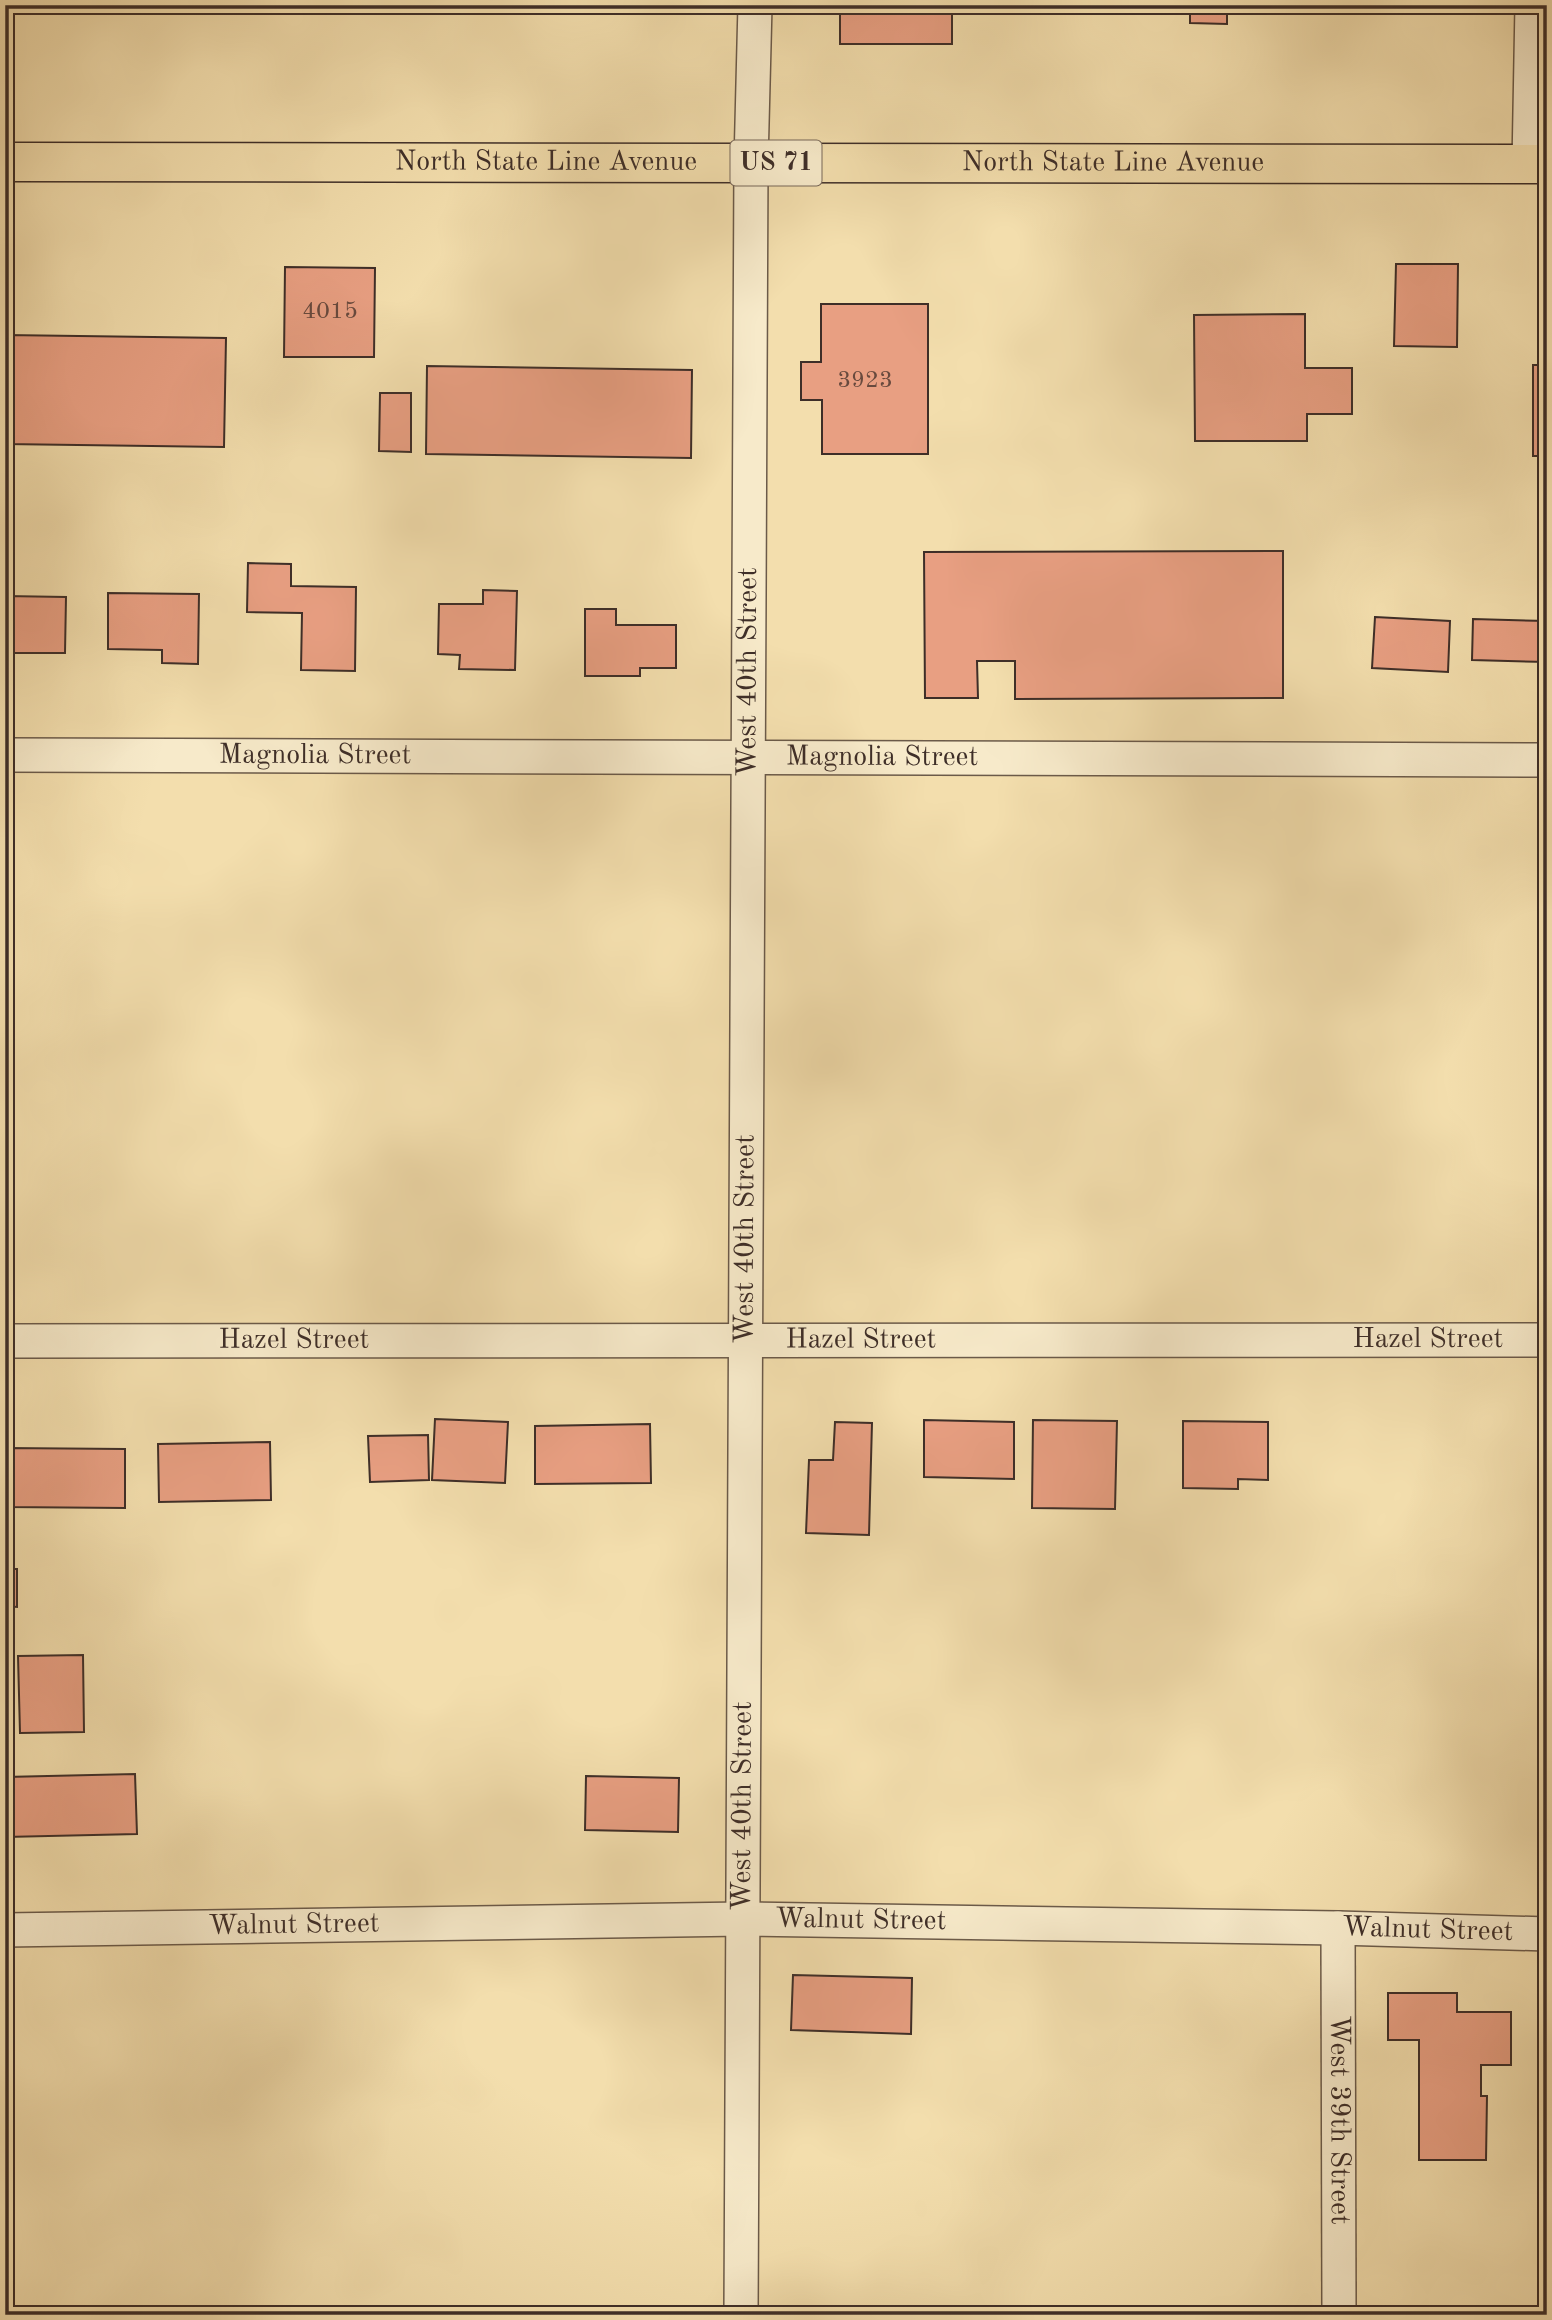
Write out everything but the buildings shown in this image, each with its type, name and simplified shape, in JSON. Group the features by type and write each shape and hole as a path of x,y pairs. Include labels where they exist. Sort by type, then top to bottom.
{"main road":[{"name":"North State Line Avenue","path":"5,163 1538,163"}],"street":[{"name":"West 40th Street","path":"741,2315 751,163 755,5"},
{"path":"1532,5 1538,163"},
{"name":"Magnolia Street","path":"5,755 1547,760"},
{"name":"Hazel Street","path":"5,1341 1547,1339"},
{"name":"Walnut Street","path":"5,1930 743,1919 1338,1928 1547,1934"},
{"name":"West 39th Street","path":"1338,1928 1339,2315"}]}
